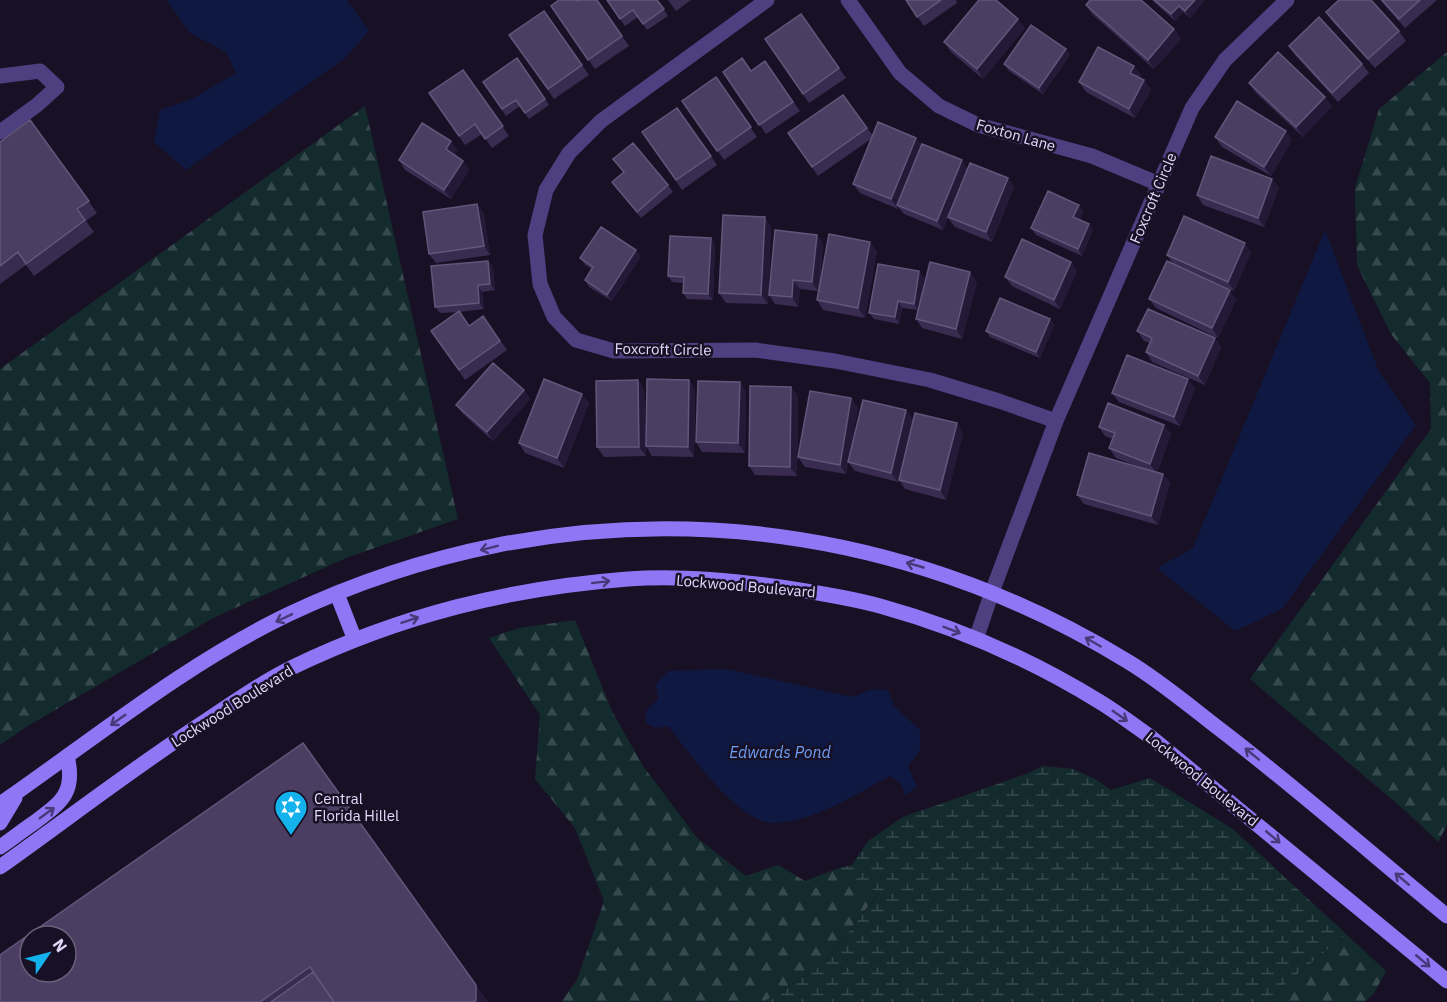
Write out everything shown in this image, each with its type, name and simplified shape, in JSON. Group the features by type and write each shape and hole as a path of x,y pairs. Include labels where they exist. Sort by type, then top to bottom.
{"main road":[{"path":"0,804 151,697 224,649 286,616 337,594 408,568 513,542 621,529 754,532 877,554 936,571 992,592 1061,623 1129,662 1169,690 1252,754 1447,916"},
{"name":"Lockwood Boulevard","path":"0,867 172,742 252,690 292,668 355,640 452,606 513,593 630,578 697,579 820,592 878,605 976,639 1041,669 1100,702 1152,738 1447,981"},
{"path":"337,594 355,640"},
{"path":"0,847 60,804 68,788 71,770 67,756"},
{"path":"0,823 18,792"}],"street":[{"name":"Foxcroft Circle","path":"767,0 601,121 569,153 546,190 535,235 540,284 554,317 576,340 614,351 755,350 835,361 930,380 1056,421"},
{"name":"Foxton Lane","path":"848,0 900,73 939,106 978,125 1092,156 1159,184"},
{"name":"Foxcroft Circle","path":"976,639 1056,421 1192,108 1225,60 1287,0"},
{"path":"0,76 40,71 57,87 0,132"}],"green space":[{"path":"1447,52 1447,825 1438,842 1408,813 1250,679 1431,429 1430,383 1391,334 1357,265 1355,188 1379,109"},
{"path":"365,106 458,519 346,558 213,618 26,727 0,745 0,369"},
{"path":"575,620 612,711 643,766 697,838 746,876 778,865 805,881 839,868 849,881 880,891 823,965 763,1002 561,1002 577,980 604,901 575,828 535,779 540,715 489,638 519,628"},
{"path":"1043,766 1073,769 1095,779 1111,790 1150,778 1233,829 1346,934 1264,1002 763,1002 823,965 880,892 848,881 839,868 852,865 868,841 903,817"},
{"path":"1346,934 1386,971 1373,995 1364,1002 1264,1002"}],"water":[{"path":"167,0 347,0 369,31 344,59 186,170 154,142 160,110 192,99 236,73 226,52 190,33"},
{"path":"1325,230 1379,372 1416,425 1282,609 1235,631 1157,568 1193,548"},
{"name":"Edwards Pond","path":"727,669 852,697 873,689 888,690 894,706 920,730 920,750 908,766 917,787 905,795 901,784 890,776 834,806 805,818 790,821 775,823 761,820 746,812 716,785 668,726 656,728 646,723 646,711 658,699 656,684 668,671"}],"building":[{"path":"559,0 597,0 622,36 588,60 551,6"},
{"path":"607,0 657,0 664,9 643,24 633,10 620,19"},
{"path":"906,0 941,0 917,17"},
{"path":"979,0 996,0 1018,19 977,69 944,42"},
{"path":"1090,0 1141,0 1174,29 1148,60 1086,5"},
{"path":"1154,0 1195,0 1185,11 1179,6 1171,14"},
{"path":"1339,0 1371,0 1399,31 1368,59 1326,12"},
{"path":"1382,0 1420,0 1399,19"},
{"path":"544,11 582,65 548,89 509,35"},
{"path":"801,14 839,68 803,94 765,39"},
{"path":"1319,17 1362,64 1332,93 1289,46"},
{"path":"1031,25 1066,49 1039,88 1004,64"},
{"path":"1098,47 1134,66 1130,73 1144,80 1129,109 1079,82"},
{"path":"1278,52 1325,97 1296,127 1249,83"},
{"path":"517,58 545,99 525,113 516,100 502,109 483,82"},
{"path":"742,58 751,71 765,61 793,102 759,125 723,72"},
{"path":"463,70 503,126 485,139 475,124 459,136 429,93"},
{"path":"716,77 751,127 717,151 682,101"},
{"path":"843,95 867,128 812,167 788,133"},
{"path":"1237,101 1286,131 1264,167 1215,137"},
{"path":"677,108 711,156 676,180 642,132"},
{"path":"30,120 89,201 77,209 85,220 26,264 18,252 0,266 0,142"},
{"path":"878,122 916,138 891,199 853,184"},
{"path":"422,123 451,141 446,149 463,161 444,190 399,160"},
{"path":"633,143 668,185 637,212 612,182 624,172 613,159"},
{"path":"922,144 962,160 937,221 897,205"},
{"path":"1211,156 1272,179 1258,218 1197,195"},
{"path":"970,163 1008,178 986,232 948,217"},
{"path":"1048,191 1079,205 1073,217 1089,224 1078,249 1031,228"},
{"path":"477,204 484,246 429,254 423,212"},
{"path":"723,215 765,217 761,295 719,293"},
{"path":"1184,216 1245,243 1228,282 1167,255"},
{"path":"601,227 636,250 607,295 585,280 593,267 580,258"},
{"path":"775,230 817,235 812,282 793,280 792,297 769,295"},
{"path":"829,234 870,242 858,308 817,300"},
{"path":"670,236 711,238 708,294 683,293 684,277 668,276"},
{"path":"1022,239 1071,262 1054,300 1005,277"},
{"path":"488,261 490,284 478,285 479,303 435,307 431,266"},
{"path":"1167,261 1230,290 1212,328 1149,299"},
{"path":"930,262 970,272 956,329 916,319"},
{"path":"878,264 919,271 914,304 898,301 895,317 869,313"},
{"path":"1000,298 1050,319 1036,352 986,331"},
{"path":"1148,309 1215,338 1198,376 1146,352 1152,338 1137,331"},
{"path":"459,311 469,326 483,316 500,341 459,370 431,331"},
{"path":"1127,355 1188,379 1174,417 1112,393"},
{"path":"493,363 524,390 487,432 456,405"},
{"path":"544,379 582,394 557,458 519,443"},
{"path":"647,379 689,380 688,447 646,446"},
{"path":"638,380 639,447 597,447 596,381"},
{"path":"698,381 740,382 738,443 696,442"},
{"path":"750,386 791,387 790,467 749,466"},
{"path":"810,391 851,398 840,465 798,457"},
{"path":"863,400 906,410 891,473 848,462"},
{"path":"1108,403 1164,425 1150,464 1109,448 1115,433 1099,427"},
{"path":"915,413 957,423 940,490 899,480"},
{"path":"1089,453 1163,474 1151,516 1077,495"},
{"path":"303,743 476,985 476,1000 473,1002 334,1002 310,967 260,1002 0,1002 0,955 18,942 18,984 78,984 78,924 44,924"},
{"path":"313,972 334,1002 271,1002"}],"place":[{"name":"Central Florida Hillel","path":"291,836"}]}
